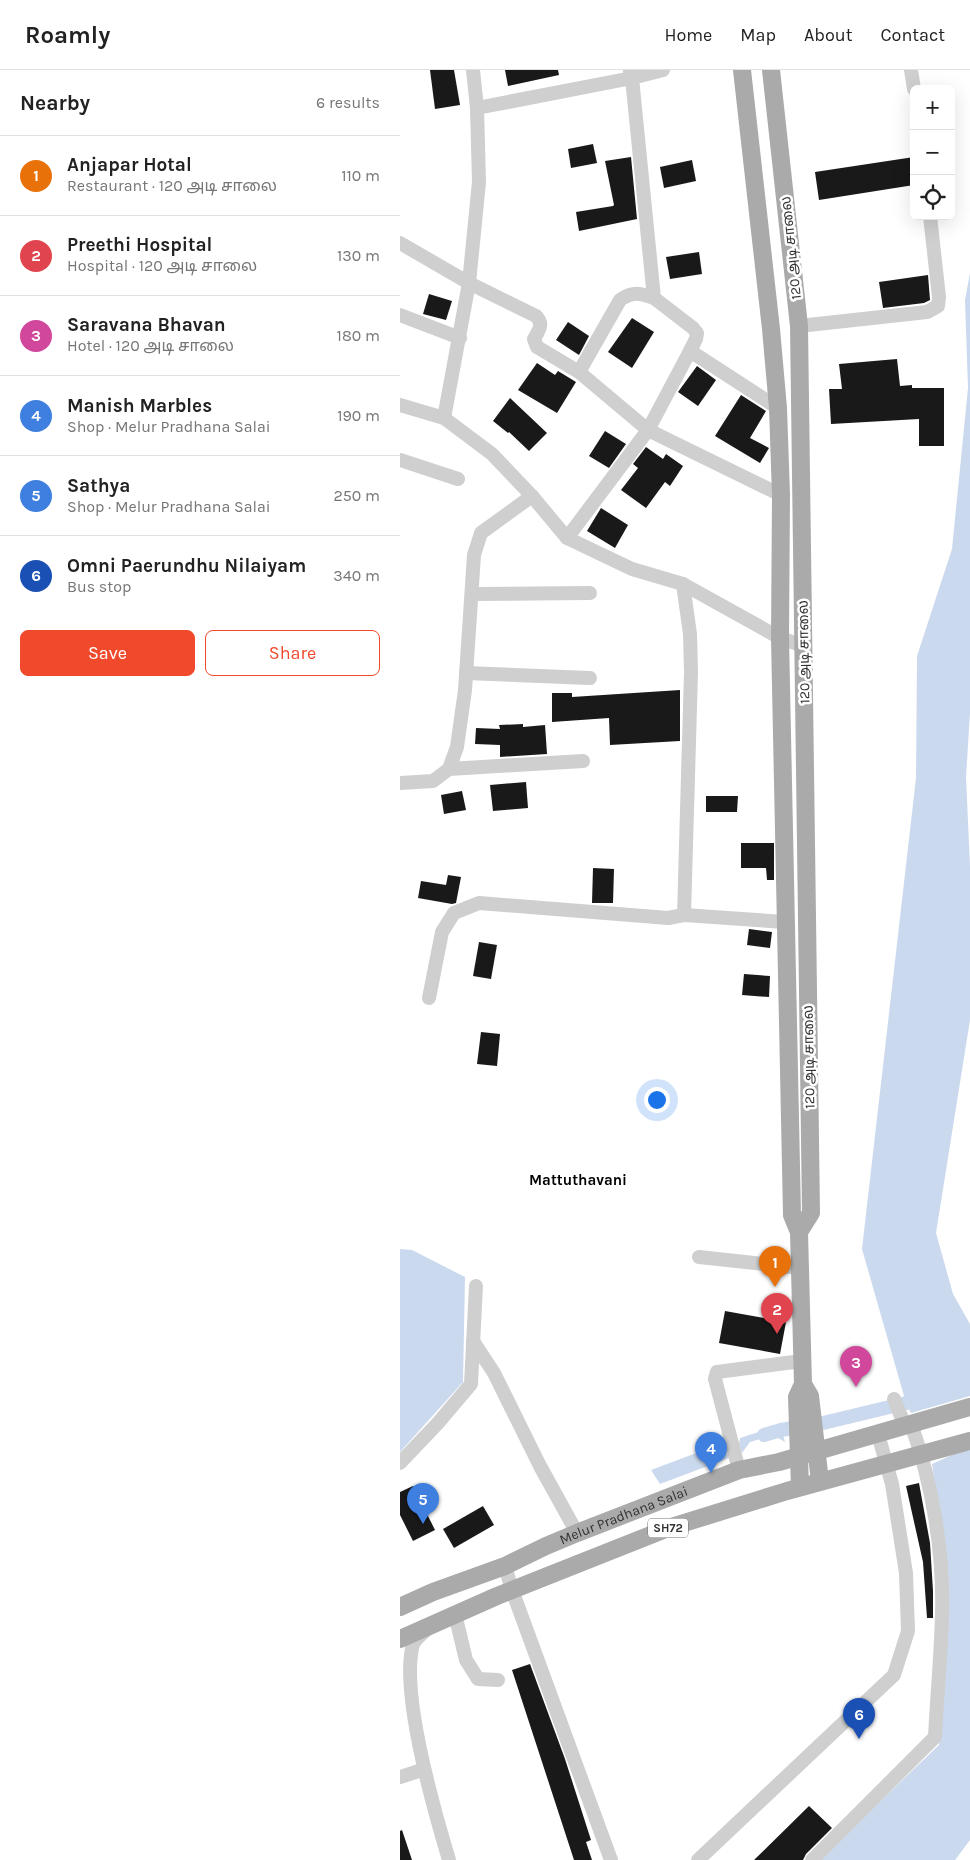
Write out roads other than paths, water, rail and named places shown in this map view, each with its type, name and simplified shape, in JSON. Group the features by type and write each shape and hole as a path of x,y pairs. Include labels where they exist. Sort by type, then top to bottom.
{"main road":[{"name":"120 அடி சாலை","path":"742,70 778,408 780,638 792,1215 799,1232 803,1384 797,1397 817,1452 820,1482"},
{"name":"120 அடி சாலை","path":"772,70 799,326 811,1213 799,1232"},
{"name":"Melur Pradhana Salai","path":"400,1606 505,1566 546,1546 737,1464 779,1462 878,1434 905,1422 970,1407"},
{"name":"120 அடி சாலை","path":"800,1487 799,1456 805,1422"},
{"name":"Melur Pradhana Salai","path":"400,1639 512,1590 672,1527 800,1487 970,1440"}],"street":[{"path":"444,418 470,283 479,182 477,108 473,70"},
{"path":"477,108 631,74 663,70"},
{"path":"911,70 913,85"},
{"path":"631,74 654,298"},
{"path":"799,326 927,312 938,306 940,297 930,220"},
{"path":"400,243 470,283 536,316 540,320 541,326 534,339 537,347 578,372 648,430 780,495"},
{"path":"567,538 648,430 696,340 697,333 654,298 638,292 629,294 620,300 578,372"},
{"path":"400,315 460,338"},
{"path":"690,351 778,408"},
{"path":"400,405 444,418 492,454 532,496 567,538 632,569 683,584 780,638 804,646"},
{"path":"400,460 458,479"},
{"path":"449,769 457,747 466,673 474,556 481,533 532,496"},
{"path":"683,584 690,634 692,672 684,915"},
{"path":"472,594 590,593"},
{"path":"466,673 590,678"},
{"path":"400,783 432,781 449,769 583,761"},
{"path":"429,998 442,932 454,913 479,904 668,918 684,915 786,922"},
{"path":"699,1257 800,1268"},
{"path":"400,1463 438,1423 471,1384 476,1286"},
{"path":"473,1341 494,1373 540,1466 577,1533"},
{"path":"737,1464 733,1442 715,1379 717,1372 802,1361"},
{"path":"812,1860 935,1737 942,1613 938,1530 922,1453 894,1399"},
{"path":"698,1860 894,1675 908,1631 906,1583 887,1462 878,1434"},
{"path":"505,1566 512,1590 611,1860"},
{"path":"455,1614 466,1660 478,1679 498,1680"},
{"path":"430,1625 413,1643 407,1669 404,1698 422,1770 449,1860"},
{"path":"400,1777 422,1770"}],"water":[{"path":"970,273 970,713 966,777 970,866 970,1020 936,1233 953,1294 970,1324 970,1396 911,1413 906,1403 862,1249 916,778 917,656 952,549 968,388 965,300"},
{"path":"400,1249 412,1250 465,1277 463,1382 400,1452"},
{"path":"780,1425 785,1442 773,1435 750,1442 742,1453 739,1444 740,1438"},
{"path":"723,1443 729,1458 660,1484 651,1470"},
{"path":"970,1450 970,1840 955,1860 819,1860 939,1745 946,1620 939,1516 932,1464 954,1454"}],"waterway":[{"path":"764,1435 923,1399"}],"place":[{"name":"Anjapar Hotal","path":"775,1287"},
{"name":"Preethi Hospital","path":"777,1334"},
{"name":"Saravana Bhavan","path":"856,1387"},
{"name":"Manish Marbles","path":"711,1473"},
{"name":"Sathya","path":"423,1524"},
{"name":"Omni Paerundhu Nilaiyam","path":"859,1739"}],"district":[{"name":"Mattuthavani","path":"578,1180"}]}
